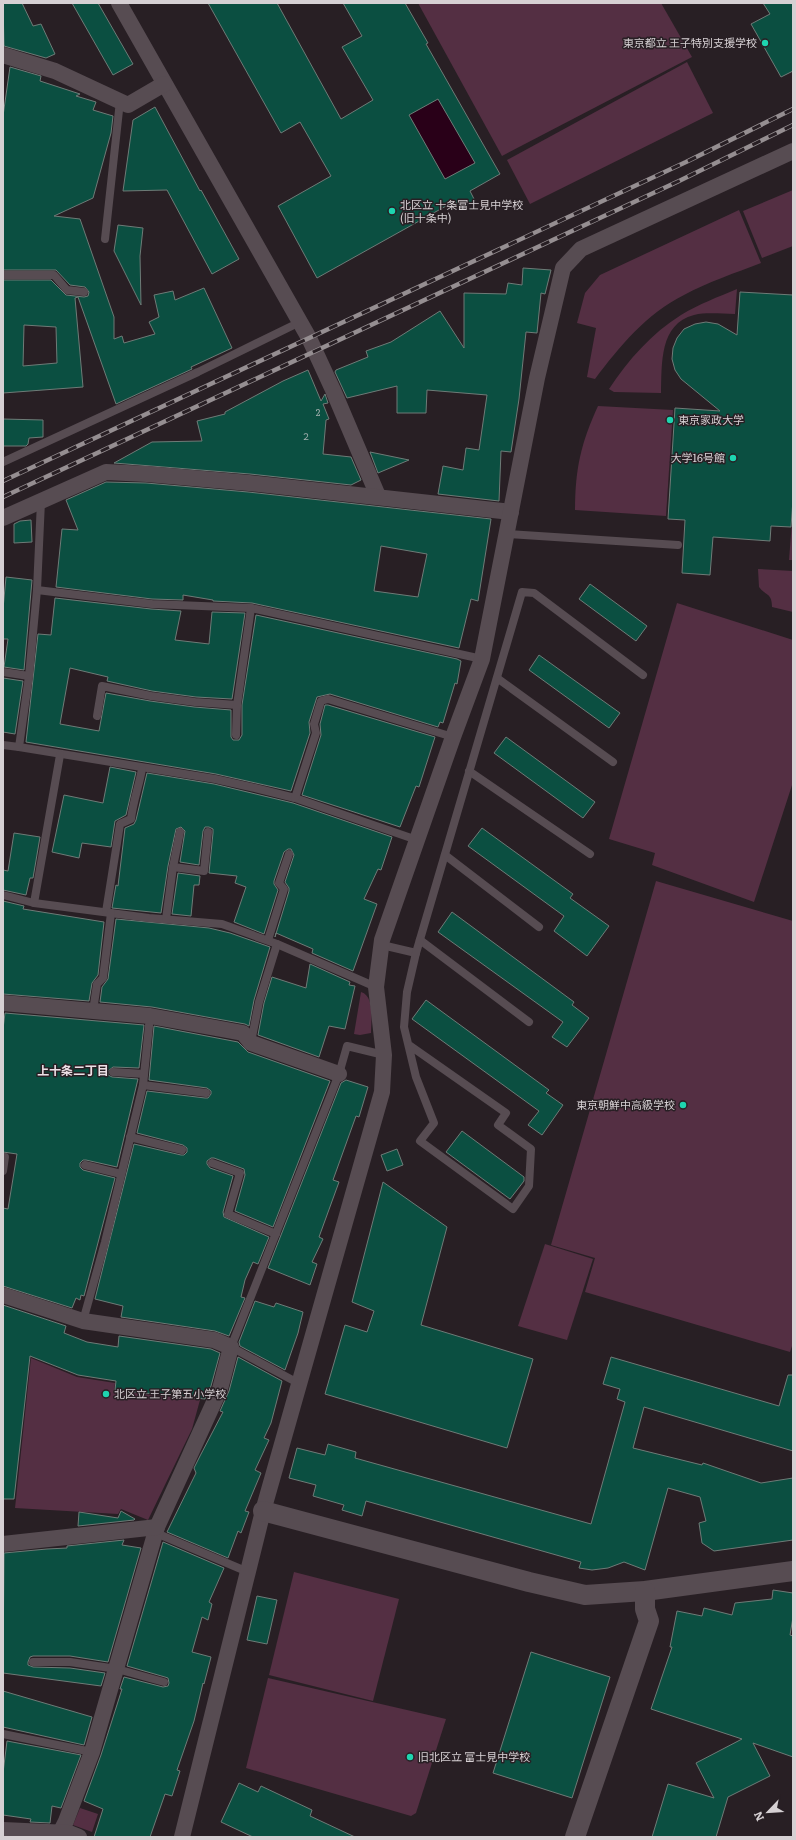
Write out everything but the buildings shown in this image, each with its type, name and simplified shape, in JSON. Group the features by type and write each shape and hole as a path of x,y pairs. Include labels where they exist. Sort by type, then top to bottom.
{"street":[{"path":"119,3 300,322 333,390 378,496"},
{"path":"3,55 55,71 128,105 164,84"},
{"path":"182,1837 263,1511 298,1383 382,1092 384,1055 376,987 382,940 482,659 537,378 563,268 581,249 793,151"},
{"path":"3,518 106,472 186,477 378,496 511,512"},
{"path":"3,1003 150,1016 243,1033 250,1043 339,1074"},
{"path":"3,1295 83,1321 214,1340 231,1347 220,1389 157,1530 92,1752 66,1821 58,1835"},
{"path":"263,1511 529,1582 585,1595 645,1591 793,1571"},
{"path":"3,1544 157,1530"},
{"path":"575,1837 649,1621 645,1609 645,1591"},
{"path":"3,1830 58,1835 69,1833 79,1837"}],"lane":[{"path":"105,239 120,101"},
{"path":"3,275 54,276 67,290 84,292"},
{"path":"3,462 198,372 300,322"},
{"path":"18,747 29,676 37,590 41,500"},
{"path":"507,534 678,545"},
{"path":"37,590 152,604 251,608 482,659"},
{"path":"409,1045 506,1113 498,1125 532,1149 529,1186 513,1209 420,1141 434,1123 416,1077 404,1027 407,992 416,953 522,592 534,593 643,675"},
{"path":"236,735 237,705 251,608"},
{"path":"3,672 29,676"},
{"path":"497,678 613,762"},
{"path":"97,716 102,686 151,696 195,702 237,705"},
{"path":"296,798 316,733 314,724 321,701 328,700 453,737"},
{"path":"3,745 142,769 215,779 296,798 417,840"},
{"path":"34,902 60,755"},
{"path":"93,1011 97,984 103,978 109,912 120,824 131,819 134,797 138,791 142,769"},
{"path":"469,771 590,854"},
{"path":"166,919 173,867 180,832"},
{"path":"173,867 204,871 208,832"},
{"path":"268,940 284,889 279,883 289,854"},
{"path":"444,855 539,927"},
{"path":"3,896 34,902 109,912 222,924 268,940 376,987"},
{"path":"420,940 529,1022"},
{"path":"250,1043 259,1002 277,944"},
{"path":"382,945 416,953"},
{"path":"83,1321 143,1085 150,1016"},
{"path":"298,1383 231,1347 339,1074 347,1046 384,1055"},
{"path":"113,1072 144,1074"},
{"path":"143,1085 206,1093"},
{"path":"130,1137 182,1150"},
{"path":"3,1157 5,1157 3,1171"},
{"path":"212,1163 240,1173 228,1214 276,1234"},
{"path":"85,1165 121,1174"},
{"path":"157,1530 248,1572"},
{"path":"33,1662 70,1662 117,1669 164,1682"},
{"path":"3,1734 92,1752"}],"shaded area":[{"path":"418,3 661,3 692,57 502,156"},
{"path":"687,62 713,113 530,204 507,160"},
{"path":"438,99 475,163 445,179 409,115"},
{"path":"793,190 793,246 762,258 743,211"},
{"path":"739,210 761,263 702,286 670,303 646,321 624,343 595,379 587,377 596,328 577,323 585,293 600,275"},
{"path":"737,289 735,314 709,313 694,315 683,320 674,327 668,336 665,346 661,393 614,392 609,389 641,348 670,322 688,311"},
{"path":"598,406 673,410 666,516 575,510 576,482 580,456 587,432"},
{"path":"793,509 793,560 789,560"},
{"path":"758,569 793,571 793,612 772,607 770,597 759,587"},
{"path":"677,603 793,640 793,782 754,902 652,865 655,853 609,839"},
{"path":"656,881 793,921 793,1343 790,1352 585,1292 595,1258 551,1245"},
{"path":"361,992 365,994 370,1004 371,1033 360,1035 354,1034"},
{"path":"545,1244 593,1259 567,1340 518,1326"},
{"path":"31,1358 77,1377 115,1383 114,1391 200,1400 192,1429 148,1520 121,1509 118,1514 15,1508"},
{"path":"294,1572 399,1599 373,1701 269,1675"},
{"path":"268,1678 446,1719 416,1813 411,1816 246,1768"},
{"path":"80,1808 98,1814 92,1832 73,1825"}],"railway":[{"path":"3,481 686,162 793,109"},
{"path":"3,497 679,181 793,125"}],"place":[{"name":"東京都立 王子特別支援学校","path":"765,43"},
{"name":"北区立 十条富士見中学校 (旧十条中)","path":"392,211"},
{"name":"東京家政大学","path":"670,420"},
{"name":"大学16号館","path":"733,458"},
{"name":"東京朝鮮中高級学校","path":"683,1105"},
{"name":"北区立 王子第五小学校","path":"106,1394"},
{"name":"旧北区立 富士見中学校","path":"410,1757"}],"district":[{"name":"上十条二丁目","path":"73,1071"}]}
